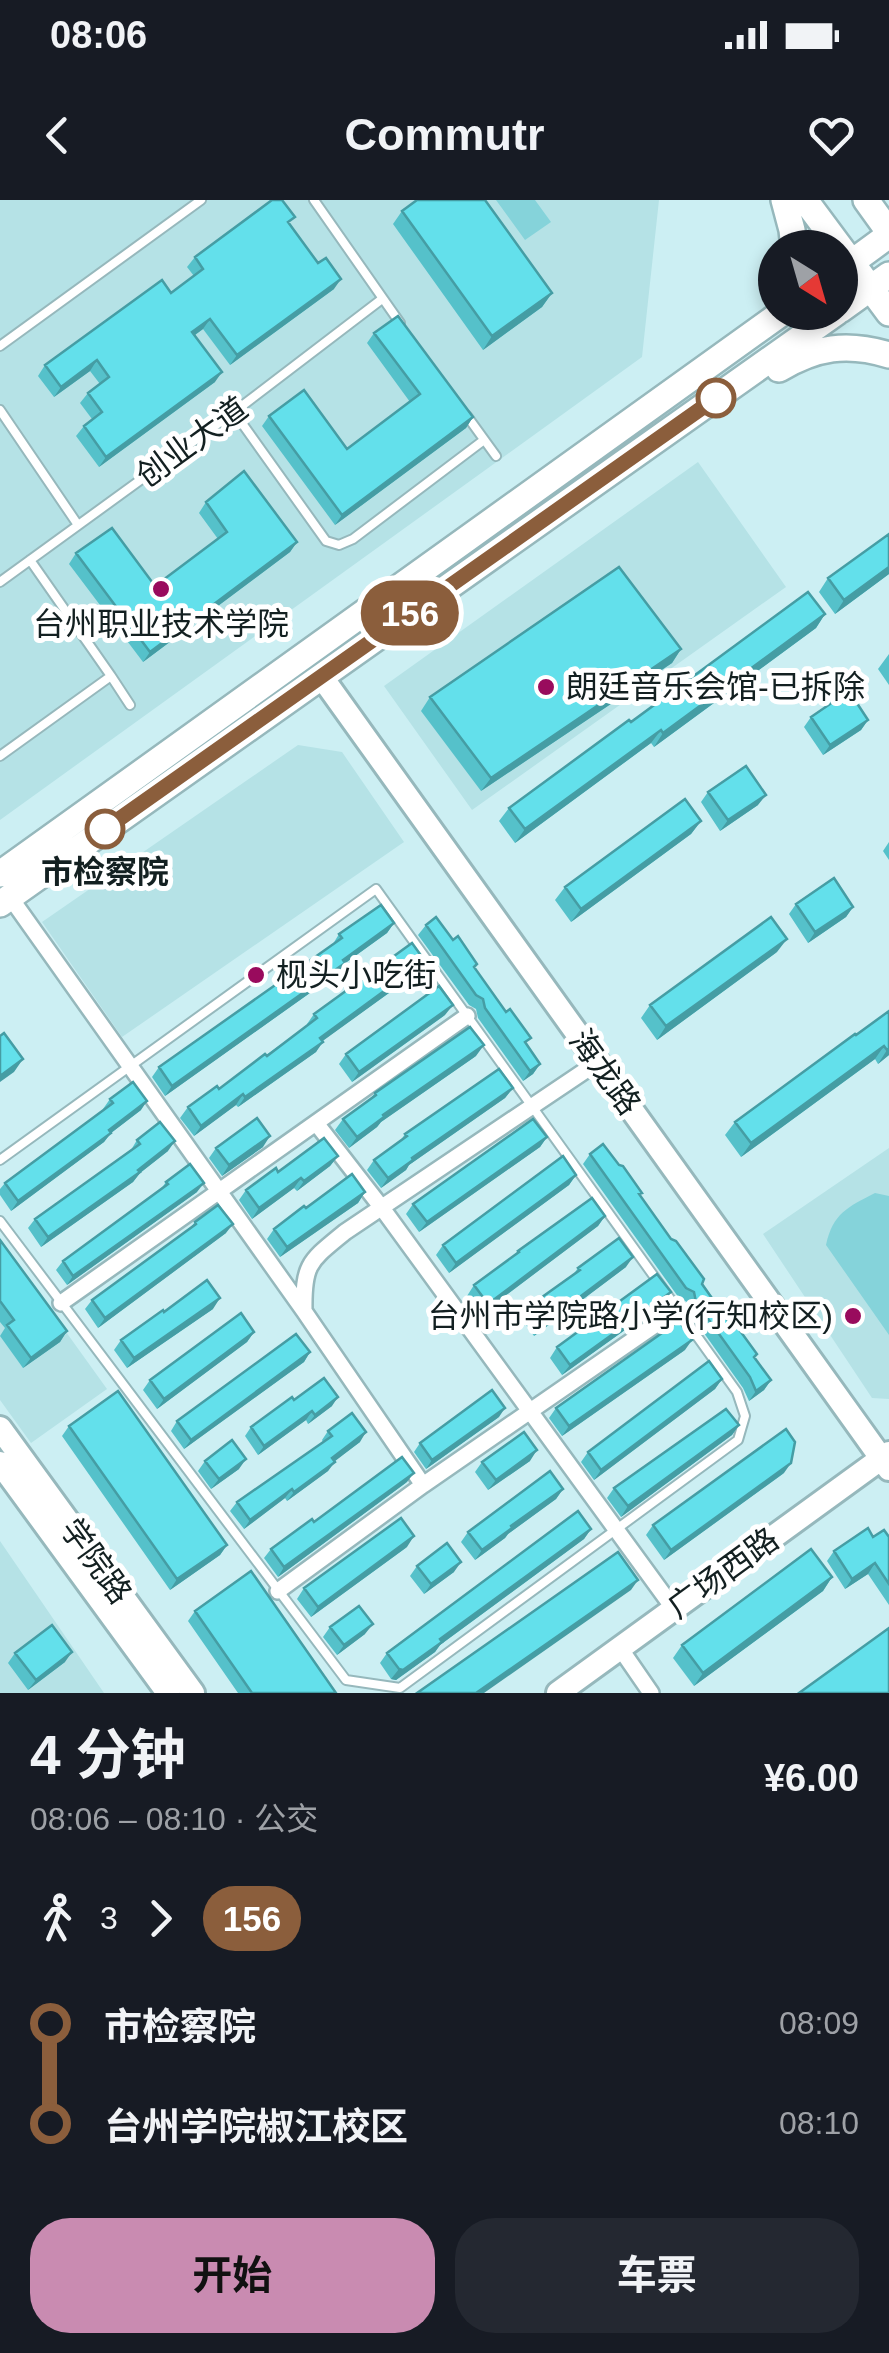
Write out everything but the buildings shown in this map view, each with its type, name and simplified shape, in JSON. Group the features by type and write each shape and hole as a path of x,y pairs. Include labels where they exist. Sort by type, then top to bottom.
{"main road":[{"path":"784,200 792,230"},
{"path":"804,200 823,230"},
{"path":"858,258 889,233 866,200"},
{"path":"858,297 880,282 889,313"},
{"path":"749,337 758,326"},
{"path":"3,892 759,330"},
{"path":"3,892 321,676 811,330"},
{"path":"654,442 686,428 808,354 861,346 889,354"},
{"name":"海龙路","path":"321,676 886,1460"},
{"name":"学院路","path":"0,1428 193,1693"},
{"name":"广场西路","path":"558,1693 886,1460"},
{"name":"学院路","path":"0,1464 156,1690"}],"street":[{"path":"3,892 304,1311 423,1485"},
{"path":"61,1303 467,1016"},
{"path":"304,1311 304,1284 312,1259 345,1232 598,1062"},
{"path":"316,1123 674,1608"},
{"path":"278,1591 423,1485 678,1309"},
{"path":"620,1648 651,1693"}],"lane":[{"path":"0,346 200,200"},
{"path":"314,200 405,330"},
{"name":"创业大道","path":"0,582 382,299"},
{"path":"462,408 496,456"},
{"path":"0,410 78,525"},
{"path":"234,412 326,542 339,545 484,440"},
{"path":"30,560 130,705"},
{"path":"0,756 111,676"},
{"path":"0,1160 376,888 737,1392 745,1416 738,1440 400,1688 346,1680 0,1222"}],"shaded area":[{"name":"台州职业技术学院","path":"0,200 659,200 642,357 0,820"},
{"path":"496,200 535,200 551,222 525,240"},
{"path":"698,462 786,587 472,810 384,686"},
{"path":"298,745 342,752 404,842 122,1037 42,922"},
{"name":"台州市学院路小学(行知校区)","path":"889,1148 889,1399 872,1398 763,1234"},
{"path":"875,1193 889,1196 889,1335 826,1245 843,1212"},
{"path":"0,1240 107,1389 31,1443 0,1400"},
{"path":"0,1541 104,1693 0,1693"}],"bus line":[{"name":"156","path":"105,829 716,398"}],"place":[{"name":"台州职业技术学院","path":"161,589"},
{"name":"朗廷音乐会馆-已拆除","path":"546,687"},
{"name":"市检察院","path":"105,829"},
{"name":"枧头小吃街","path":"256,975"},
{"name":"台州市学院路小学(行知校区)","path":"853,1316"}]}
